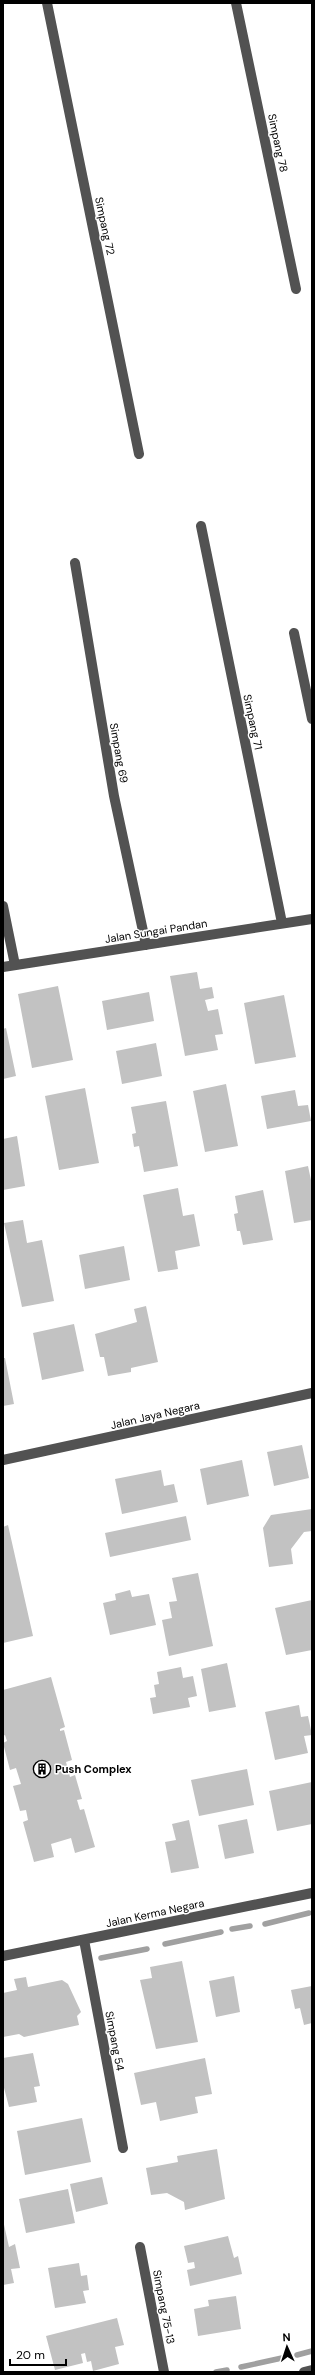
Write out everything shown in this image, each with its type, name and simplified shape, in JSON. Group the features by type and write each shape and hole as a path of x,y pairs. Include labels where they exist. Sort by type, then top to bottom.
{"street":[{"name":"Simpang 72","path":"47,3 139,454"},
{"name":"Simpang 78","path":"236,3 296,289"},
{"name":"Simpang 71","path":"201,526 282,923"},
{"name":"Simpang 69","path":"74,563 114,796 146,945"},
{"path":"294,633 312,719"},
{"path":"3,906 15,965"},
{"name":"Jalan Sungai Pandan","path":"3,967 312,919"},
{"name":"Jalan Jaya Negara","path":"3,1460 312,1393"},
{"name":"Jalan Kerma Negara","path":"3,1956 312,1893"},
{"name":"Simpang 54","path":"84,1940 123,2148"},
{"name":"Simpang 75-13","path":"140,2247 164,2372"},
{"path":"304,2372 312,2370"}],"building":[{"path":"197,972 200,989 212,987 214,998 205,1000 208,1011 218,1009 223,1034 215,1035 218,1050 185,1056 170,976"},
{"path":"58,986 73,1060 32,1068 18,994"},
{"path":"149,992 154,1021 107,1030 102,1001"},
{"path":"284,995 296,1057 255,1064 244,1003"},
{"path":"6,1028 16,1076 3,1079 3,1029"},
{"path":"156,1043 162,1076 122,1084 116,1051"},
{"path":"226,1084 238,1146 205,1152 193,1091"},
{"path":"85,1088 99,1163 59,1170 45,1096"},
{"path":"295,1090 298,1106 308,1105 311,1121 267,1129 261,1096"},
{"path":"166,1101 178,1166 144,1172 139,1146 134,1147 132,1134 136,1133 131,1107"},
{"path":"17,1136 25,1186 3,1190 3,1139"},
{"path":"308,1166 312,1185 312,1220 294,1223 285,1171"},
{"path":"178,1188 183,1216 194,1214 200,1246 175,1251 178,1269 158,1272 143,1195"},
{"path":"263,1190 273,1240 243,1245 240,1231 237,1231 234,1214 238,1213 235,1196"},
{"path":"23,1220 27,1243 42,1240 54,1301 22,1307 4,1223"},
{"path":"124,1246 130,1280 85,1289 79,1255"},
{"path":"146,1306 158,1362 131,1368 131,1372 108,1376 104,1357 100,1357 95,1334 137,1322 134,1309"},
{"path":"74,1324 84,1371 42,1380 33,1333"},
{"path":"3,1358 5,1358 14,1404 3,1406"},
{"path":"302,1445 309,1478 274,1486 267,1452"},
{"path":"242,1460 249,1496 207,1505 200,1469"},
{"path":"161,1470 164,1486 174,1484 178,1502 122,1514 115,1479"},
{"path":"312,1509 312,1531 304,1532 291,1549 293,1564 269,1567 263,1528 271,1515"},
{"path":"186,1516 191,1540 110,1557 105,1533"},
{"path":"8,1525 33,1636 3,1643 3,1527"},
{"path":"198,1573 213,1646 169,1656 162,1620 172,1618 169,1602 177,1601 172,1578"},
{"path":"130,1590 132,1597 149,1594 156,1625 110,1635 103,1603 116,1600 115,1594"},
{"path":"312,1600 312,1650 286,1655 275,1608"},
{"path":"227,1663 236,1707 209,1712 201,1669"},
{"path":"181,1667 183,1678 193,1676 197,1696 188,1698 190,1707 153,1714 150,1698 156,1697 154,1685 159,1684 157,1672"},
{"name":"Push Complex","path":"51,1677 65,1727 60,1729 60,1731 64,1730 72,1760 66,1762 70,1777 75,1775 82,1799 77,1800 80,1810 84,1809 95,1847 75,1853 71,1838 51,1844 54,1857 34,1862 23,1822 28,1820 26,1810 20,1811 13,1786 21,1784 16,1768 10,1770 3,1743 7,1741 5,1735 3,1736 3,1690"},
{"path":"299,1705 301,1717 308,1716 312,1735 304,1736 308,1753 275,1760 265,1712"},
{"path":"247,1769 254,1805 199,1816 191,1780"},
{"path":"312,1782 312,1824 277,1831 269,1791"},
{"path":"247,1819 254,1853 225,1859 218,1825"},
{"path":"189,1820 199,1868 171,1873 165,1842 176,1840 172,1824"},
{"path":"182,1961 198,2042 156,2049 140,1980 152,1978 150,1967"},
{"path":"234,1976 240,2012 216,2017 209,1981"},
{"path":"26,1977 28,1987 62,1980 68,1984 81,2012 77,2016 79,2025 24,2037 19,2034 3,2037 3,1993 17,1990 14,1979"},
{"path":"312,1986 312,2023 304,2025 300,2008 295,2009 291,1990"},
{"path":"33,2053 40,2086 34,2087 37,2102 9,2107 3,2084 3,2058"},
{"path":"205,2058 212,2094 195,2097 198,2113 160,2121 156,2102 141,2105 134,2073"},
{"path":"82,2118 91,2162 25,2175 17,2131"},
{"path":"217,2149 225,2199 185,2210 184,2202 167,2193 151,2195 146,2168 178,2162 177,2156"},
{"path":"102,2177 108,2204 76,2212 70,2184"},
{"path":"68,2189 75,2223 26,2233 19,2199"},
{"path":"3,2220 9,2247 15,2244 20,2268 11,2269 14,2283 3,2285"},
{"path":"228,2236 234,2258 238,2256 242,2274 190,2286 187,2270 195,2268 194,2262 188,2263 184,2246"},
{"path":"79,2263 81,2276 87,2275 89,2290 83,2291 86,2303 55,2308 48,2268"},
{"path":"236,2296 241,2329 198,2336 194,2309 209,2306 208,2300"},
{"path":"117,2318 124,2345 115,2347 119,2364 93,2371 91,2361 87,2362 85,2353 81,2354 83,2363 55,2370 46,2336"}],"waterway":[{"path":"265,1924 309,1913"},
{"path":"232,1929 250,1926"},
{"path":"165,1944 221,1932"},
{"path":"101,1958 147,1949"},
{"path":"297,2355 312,2351"},
{"path":"241,2367 282,2358"},
{"path":"216,2372 227,2370"}],"place":[{"name":"Push Complex","path":"42,1769"}]}
